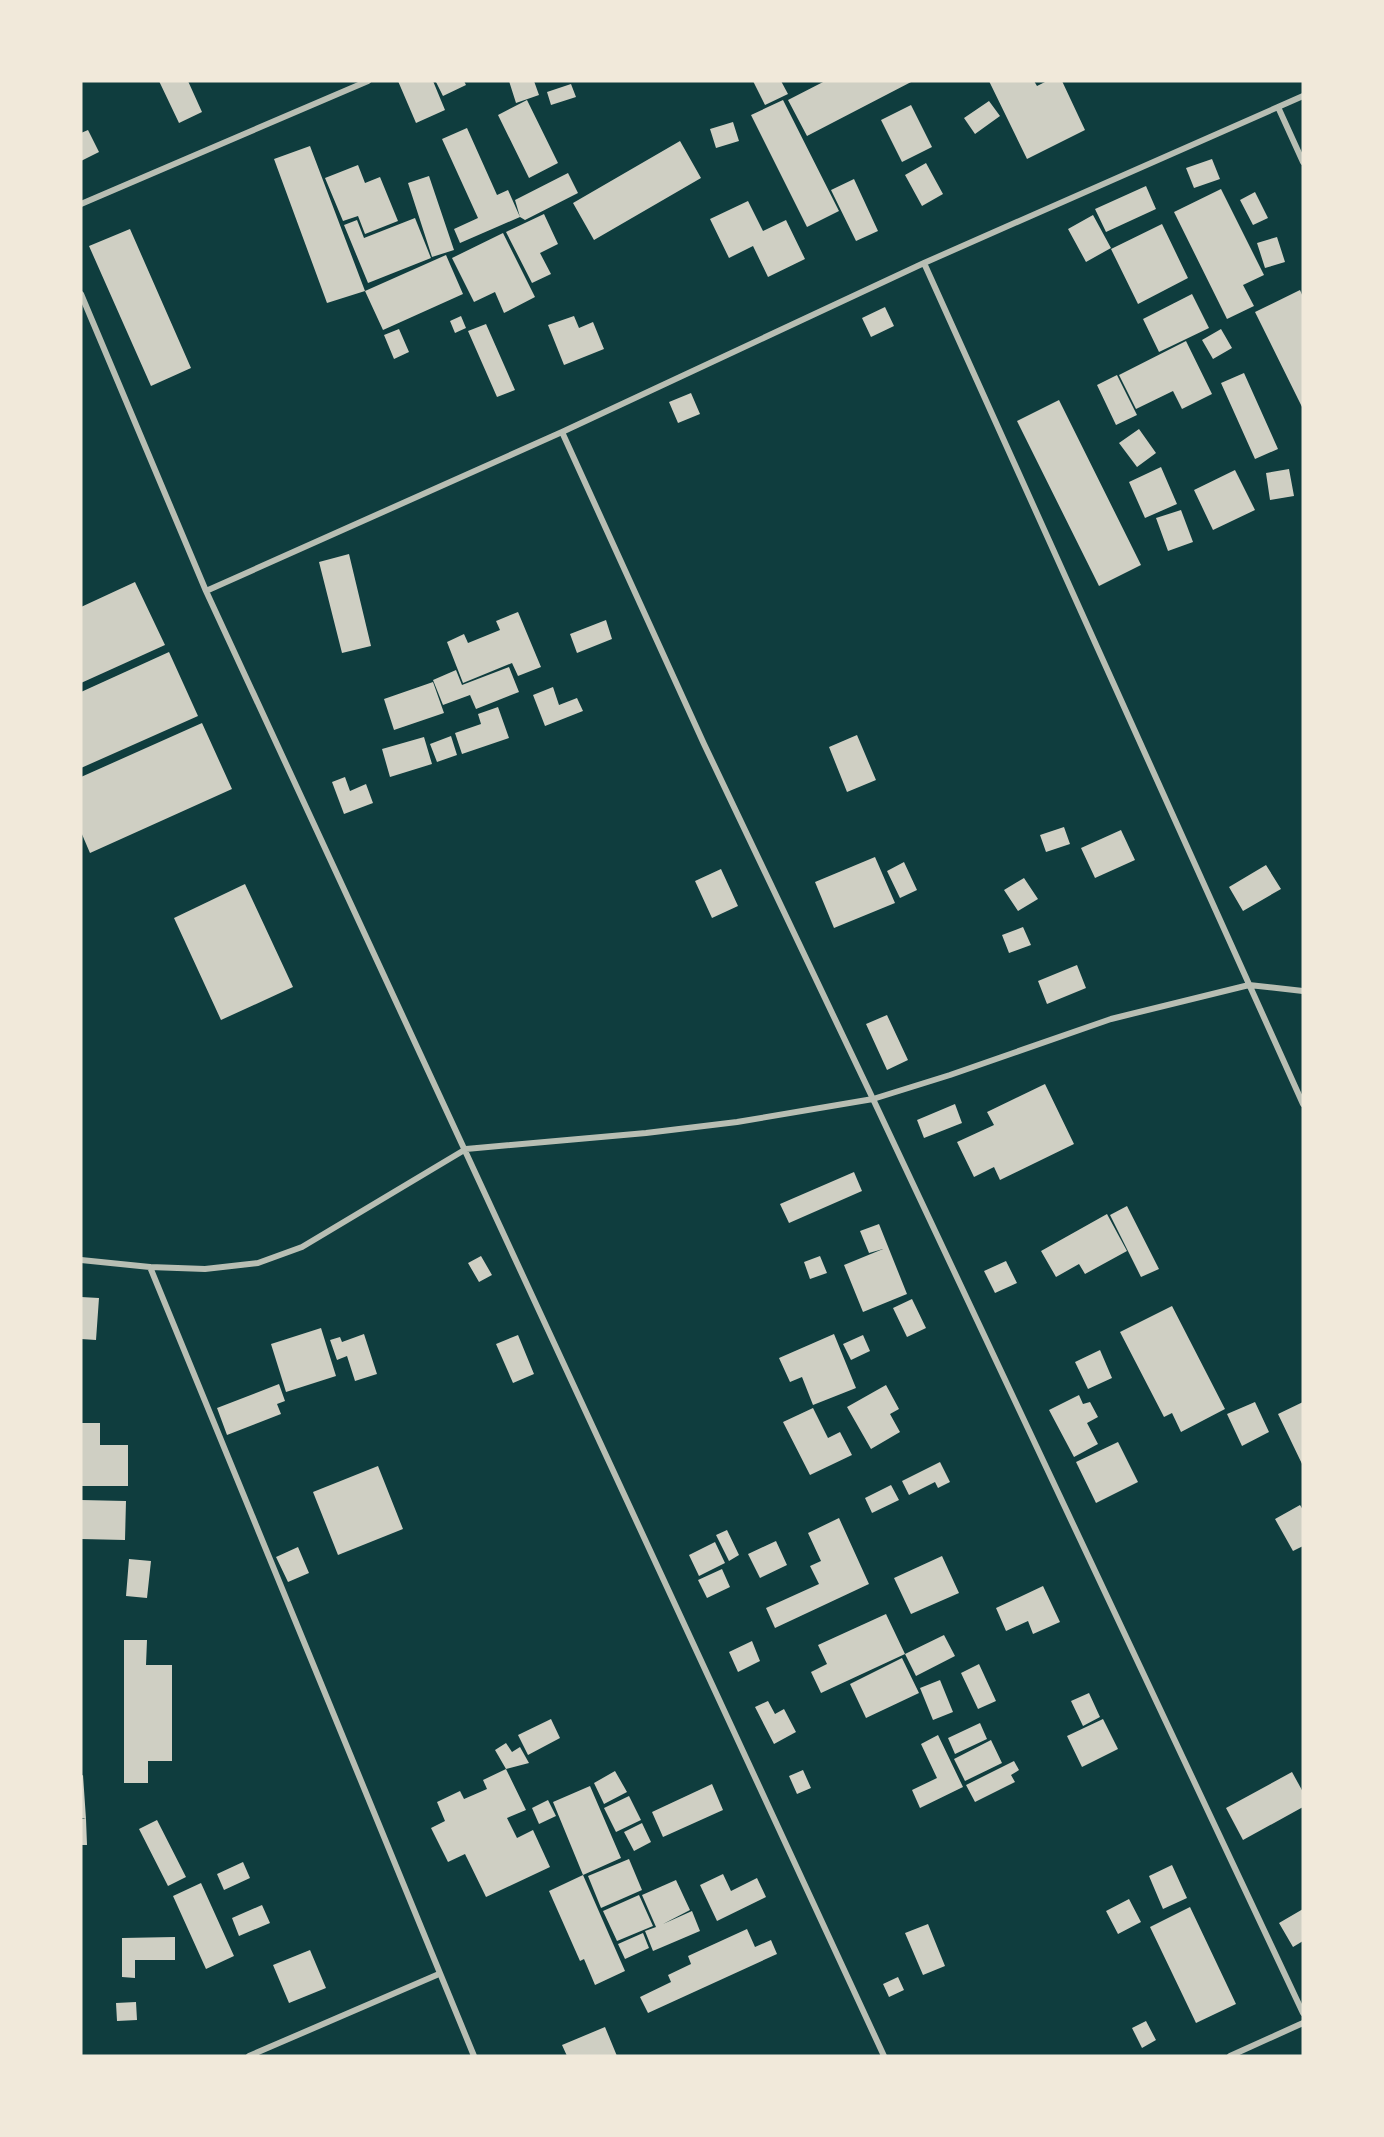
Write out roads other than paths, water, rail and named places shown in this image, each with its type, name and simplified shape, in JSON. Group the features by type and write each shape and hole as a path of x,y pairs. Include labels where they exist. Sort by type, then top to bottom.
{"street":[{"path":"81,204 368,81"},
{"path":"206,591 562,432 924,263 1303,96"},
{"path":"1278,107 1303,162"},
{"path":"924,263 1303,1104"},
{"path":"81,294 206,591 884,2056"},
{"path":"562,432 704,744 1303,2013"},
{"path":"81,1260 150,1267 205,1269 258,1263 302,1247 466,1149 737,1122 873,1099 1112,1019 1250,985 1303,991"},
{"path":"150,1267 474,2056"},
{"path":"249,2056 439,1974"},
{"path":"1230,2056 1303,2023"}]}
